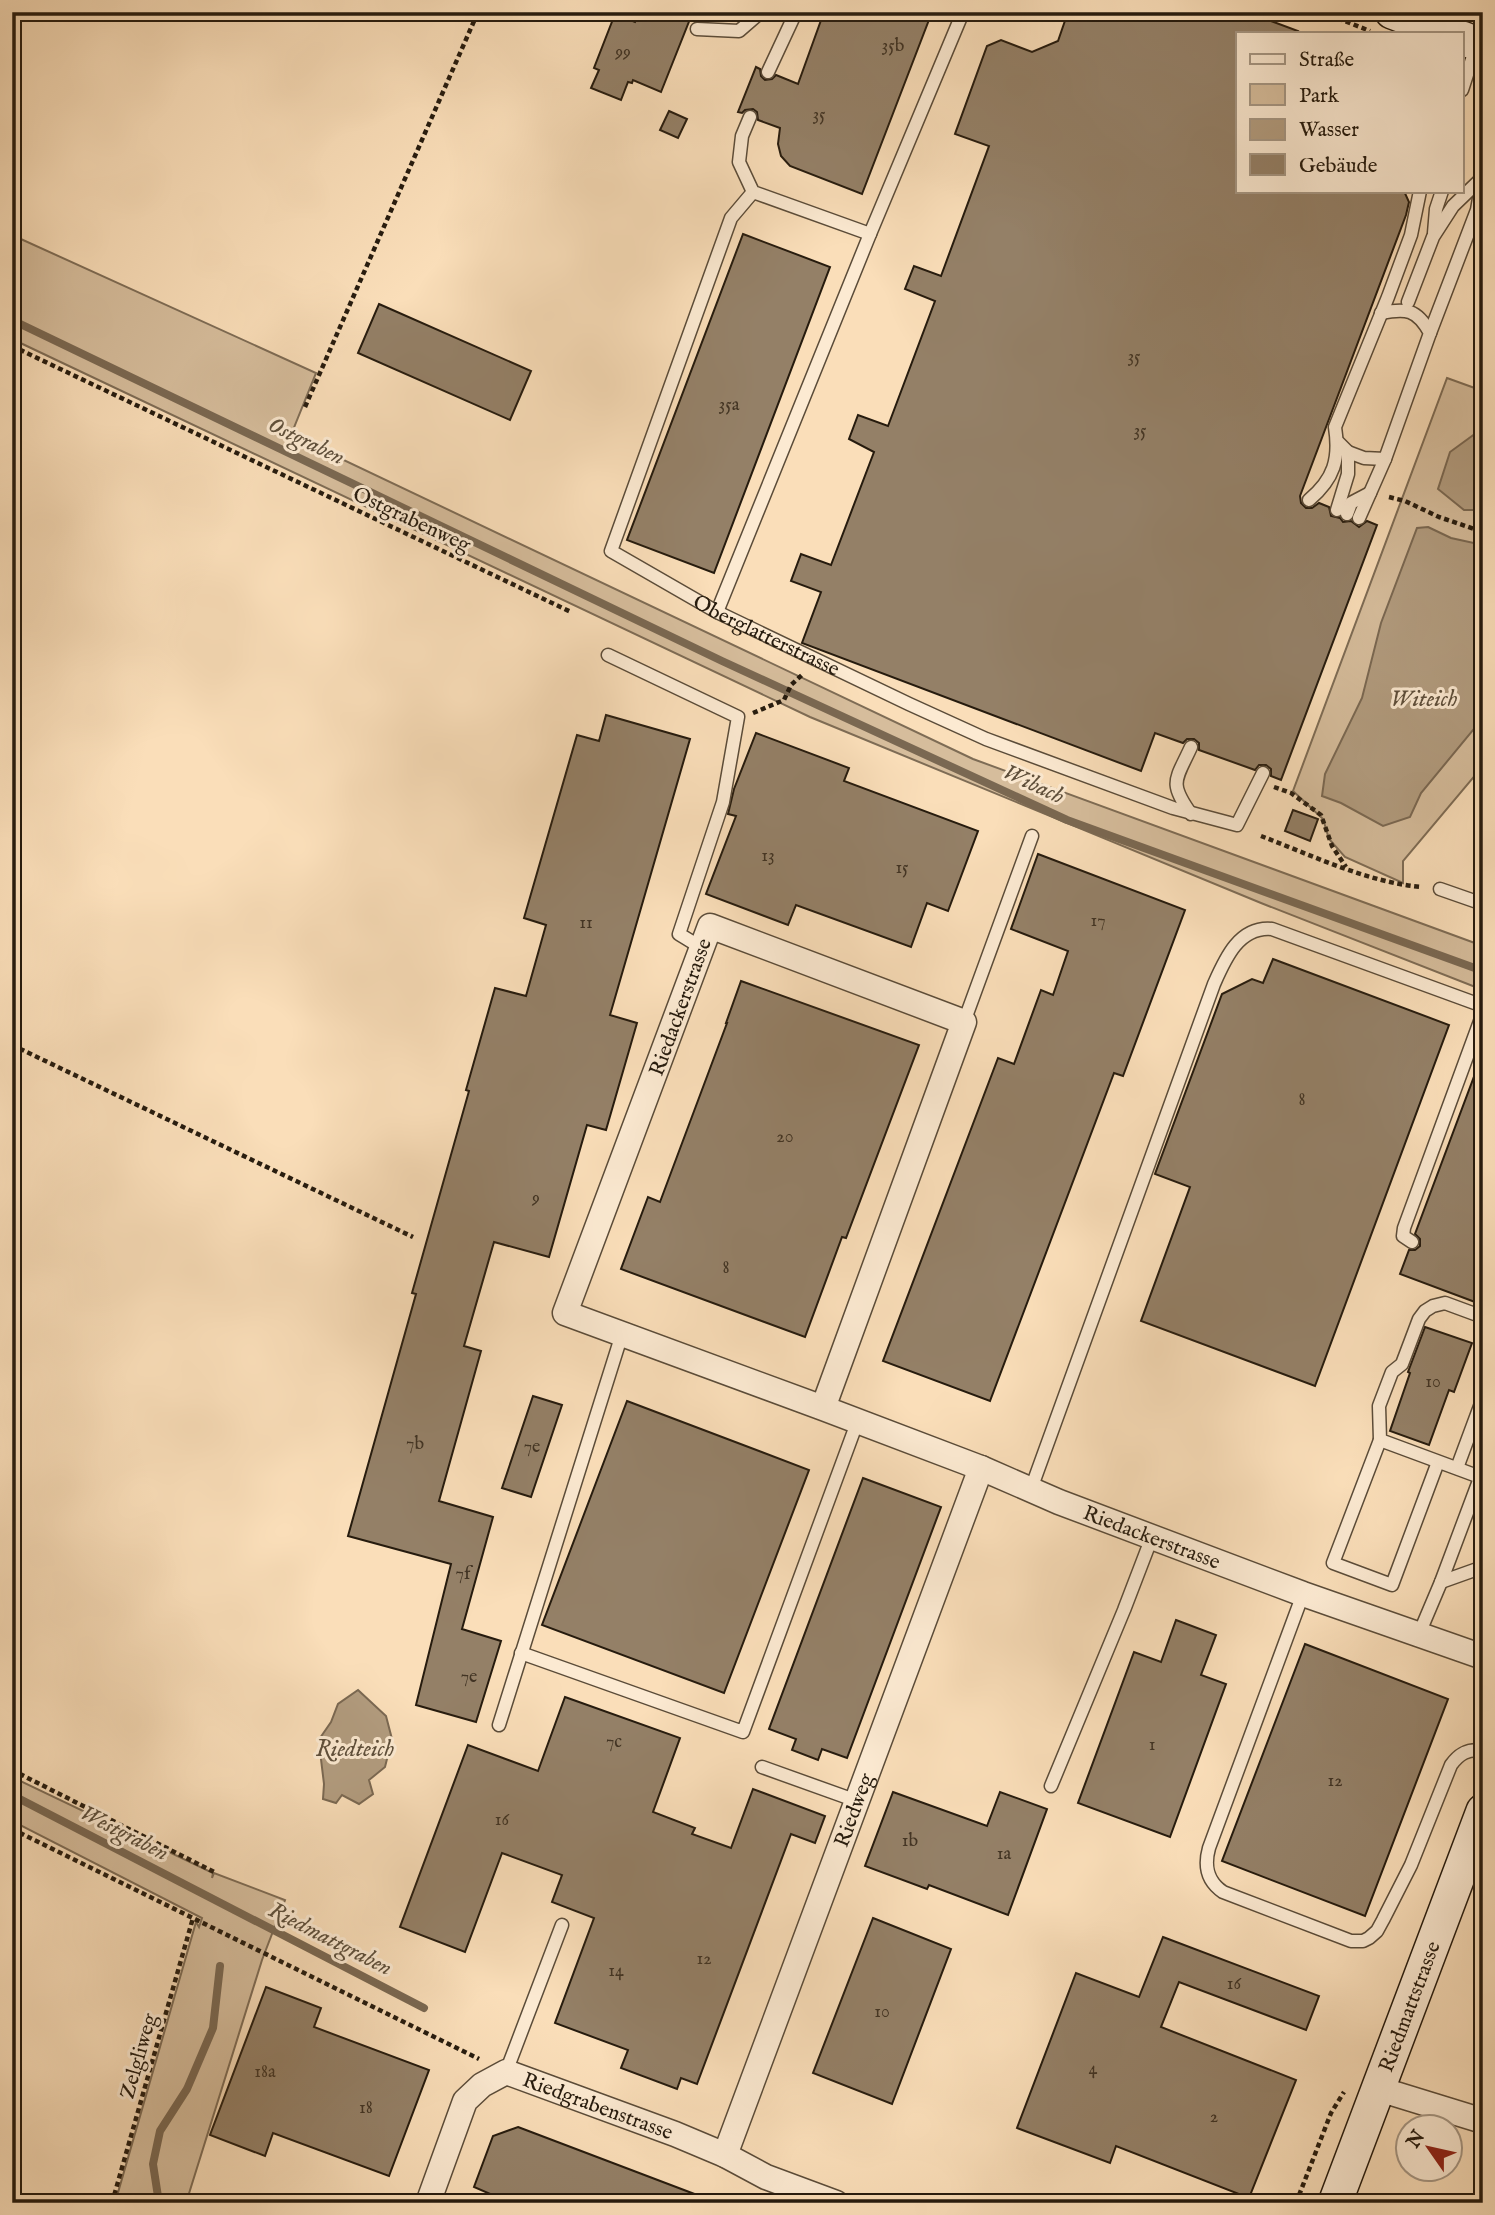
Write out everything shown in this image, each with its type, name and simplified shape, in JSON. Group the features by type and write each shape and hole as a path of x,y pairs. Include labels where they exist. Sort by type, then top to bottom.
{"main road":[{"path":"1392,12 1446,32"},
{"name":"Riedmattstrasse","path":"1335,2203 1483,1811"}],"street":[{"name":"Riedackerstrasse","path":"964,1022 710,926 565,1313 858,1420 1059,1502 1303,1594 1483,1657"},
{"path":"823,1408 964,1022"},
{"name":"Riedweg","path":"725,2155 981,1468"},
{"name":"Riedgrabenstrasse","path":"428,2203 466,2101 482,2085 506,2072 675,2134 725,2155 766,2177 836,2203"},
{"path":"1379,2089 1483,2121"}],"lane":[{"path":"697,29 739,31 761,12"},
{"path":"768,72 796,12"},
{"path":"717,612 962,12"},
{"path":"1464,70 1467,40"},
{"path":"750,117 742,136 739,162 753,192 870,234"},
{"path":"1408,302 1433,237 1452,206 1482,177"},
{"path":"1348,452 1348,514 1370,494 1385,460 1477,210 1482,177"},
{"name":"Oberglatterstrasse","path":"753,192 731,218 611,551 717,612 909,705 986,739 1191,814 1237,825 1263,773"},
{"path":"1309,500 1329,478 1336,460 1338,442 1335,427 1411,235 1420,192"},
{"path":"1433,237 1436,209 1442,192"},
{"path":"1381,313 1397,310 1415,313 1423,320 1430,333"},
{"path":"1338,442 1348,452 1364,458 1385,460"},
{"path":"608,655 738,717 723,802 679,934 702,948"},
{"path":"1191,747 1175,782 1178,796 1191,814"},
{"path":"964,1022 1032,836"},
{"path":"1440,889 1483,904"},
{"path":"1031,1489 1214,984 1235,945 1251,932 1272,929 1483,1006"},
{"path":"1412,1242 1403,1236 1404,1228 1483,1013"},
{"path":"1438,1462 1392,1584 1333,1563 1380,1440 1379,1406 1392,1372 1402,1364 1419,1319 1433,1306 1445,1303 1483,1317"},
{"path":"499,1724 622,1334"},
{"path":"1457,1468 1483,1398"},
{"path":"521,1653 743,1732 858,1420"},
{"path":"1380,1440 1438,1462 1481,1473 1419,1634"},
{"path":"1051,1786 1152,1537"},
{"path":"1441,1582 1483,1567"},
{"path":"1303,1594 1209,1848 1206,1868 1216,1887 1351,1941 1363,1941 1377,1931 1411,1865 1451,1765 1456,1758 1469,1750 1483,1751"},
{"path":"762,1767 857,1801"},
{"path":"506,2072 562,1925"}],"path":[{"path":"305,407 478,12"},
{"path":"1322,12 1374,32"},
{"name":"Ostgrabenweg","path":"12,346 571,612"},
{"path":"1370,494 1405,500 1439,517 1483,532"},
{"path":"738,717 784,701 790,685"},
{"path":"1291,793 1321,815 1332,846 1346,868"},
{"path":"1261,836 1402,886"},
{"path":"12,1045 413,1237"},
{"path":"12,1770 216,1873"},
{"path":"12,1829 506,2072"},
{"name":"Zelgliweg","path":"113,2203 193,1918"}],"green space":[{"path":"12,235 316,373 291,435 973,759 1483,946 1483,990 1261,903 810,717 12,339"},
{"path":"1447,378 1483,391 1483,766 1403,861 1403,883 1345,857 1329,839 1323,819 1293,791"},
{"path":"12,1777 213,1873 212,1878 214,1873 285,1900 262,1960 186,2203 115,2203 196,1922 199,1927 202,1918 12,1821"}],"water":[{"path":"1483,428 1483,510 1464,510 1438,489 1450,452"},
{"name":"Witeich","path":"1428,527 1451,538 1483,545 1483,718 1421,793 1410,817 1383,826 1341,803 1322,796 1325,774 1362,698 1381,623 1417,528"},
{"name":"Riedteich","path":"358,1690 386,1716 392,1739 385,1767 369,1780 373,1794 359,1804 342,1795 336,1803 323,1799 320,1738 331,1722 338,1704"}],"building":[{"path":"639,12 674,12 690,19 661,92 633,80 632,83 628,82 621,100 591,88 599,70 594,68 615,14 635,22"},
{"path":"824,12 932,12 862,194 790,166 781,156 778,144 780,128 758,120 757,112 753,109 738,112 756,67 760,69 765,80 776,75 798,84"},
{"path":"1068,12 1247,12 1298,31 1236,32 1236,192 1404,192 1409,202 1300,496 1301,503 1306,508 1312,508 1319,503 1329,507 1331,516 1340,518 1343,522 1351,521 1359,527 1367,521 1377,525 1281,780 1271,776 1271,769 1266,765 1259,765 1255,770 1199,750 1199,743 1194,739 1187,739 1183,743 1155,733 1141,771 802,643 821,592 791,581 801,554 831,565 874,452 849,439 858,415 888,426 935,301 905,289 914,266 941,276 989,146 955,134 987,46 1001,40 1032,52 1058,41"},
{"path":"669,111 687,119 678,138 660,130"},
{"path":"743,234 830,267 714,573 627,540"},
{"path":"379,304 531,371 510,420 358,353"},
{"path":"606,715 690,739 610,1015 637,1023 606,1130 587,1125 549,1257 494,1242 464,1346 481,1351 439,1501 493,1517 462,1629 501,1641 476,1722 416,1705 451,1564 348,1536 416,1294 412,1293 495,988 526,996 546,925 524,918 577,735 599,741"},
{"path":"756,733 849,768 844,781 978,831 948,911 927,903 911,947 796,905 788,925 706,894 736,816 728,814 734,789"},
{"path":"1293,810 1318,819 1310,841 1285,831"},
{"path":"1038,854 1185,910 1123,1076 1114,1073 990,1401 883,1361 998,1058 1014,1064 1041,990 1053,995 1068,951 1011,929"},
{"path":"1273,959 1449,1025 1315,1386 1141,1321 1190,1187 1155,1174 1222,994 1252,979 1263,983"},
{"path":"741,981 919,1045 846,1238 842,1237 805,1337 621,1269 648,1197 660,1202"},
{"path":"1481,1058 1483,1305 1400,1274 1409,1250 1420,1246 1420,1239 1415,1234"},
{"path":"1425,1327 1472,1343 1454,1392 1449,1390 1429,1445 1390,1431"},
{"path":"533,1396 562,1405 531,1497 502,1488"},
{"path":"627,1401 809,1470 724,1693 542,1625"},
{"path":"863,1478 941,1507 847,1758 822,1749 818,1760 792,1750 796,1739 769,1729"},
{"path":"1176,1620 1216,1635 1201,1675 1226,1684 1170,1837 1078,1803 1134,1652 1161,1662"},
{"path":"1305,1644 1448,1699 1365,1916 1222,1861"},
{"path":"565,1697 680,1738 653,1812 695,1828 692,1834 731,1848 753,1789 825,1816 815,1843 791,1834 697,2084 681,2078 677,2089 621,2068 628,2050 555,2023 594,1918 552,1902 562,1875 502,1853 465,1952 400,1927 468,1745 538,1771"},
{"path":"893,1792 987,1826 1000,1792 1047,1809 1008,1915 929,1885 927,1889 865,1866"},
{"path":"873,1918 951,1949 892,2104 813,2073"},
{"path":"1163,1937 1319,1996 1306,2030 1179,1982 1161,2027 1296,2080 1249,2198 1116,2146 1110,2163 1017,2128 1076,1973 1139,1997"},
{"path":"266,1987 321,2008 314,2027 429,2070 389,2176 273,2133 265,2156 210,2135"},
{"path":"518,2127 713,2203 492,2203 495,2196 474,2187 493,2136"}],"waterway":[{"name":"Wibach","path":"12,320 722,661 1067,820 1483,971"},
{"name":"Westgraben","path":"12,1795 424,2008"},
{"path":"159,2203 153,2164 160,2131 187,2089 213,2028 220,1966"}],"water label":[{"name":"Ostgraben","path":"307,440"},
{"name":"Riedmattgraben","path":"331,1938"}]}
